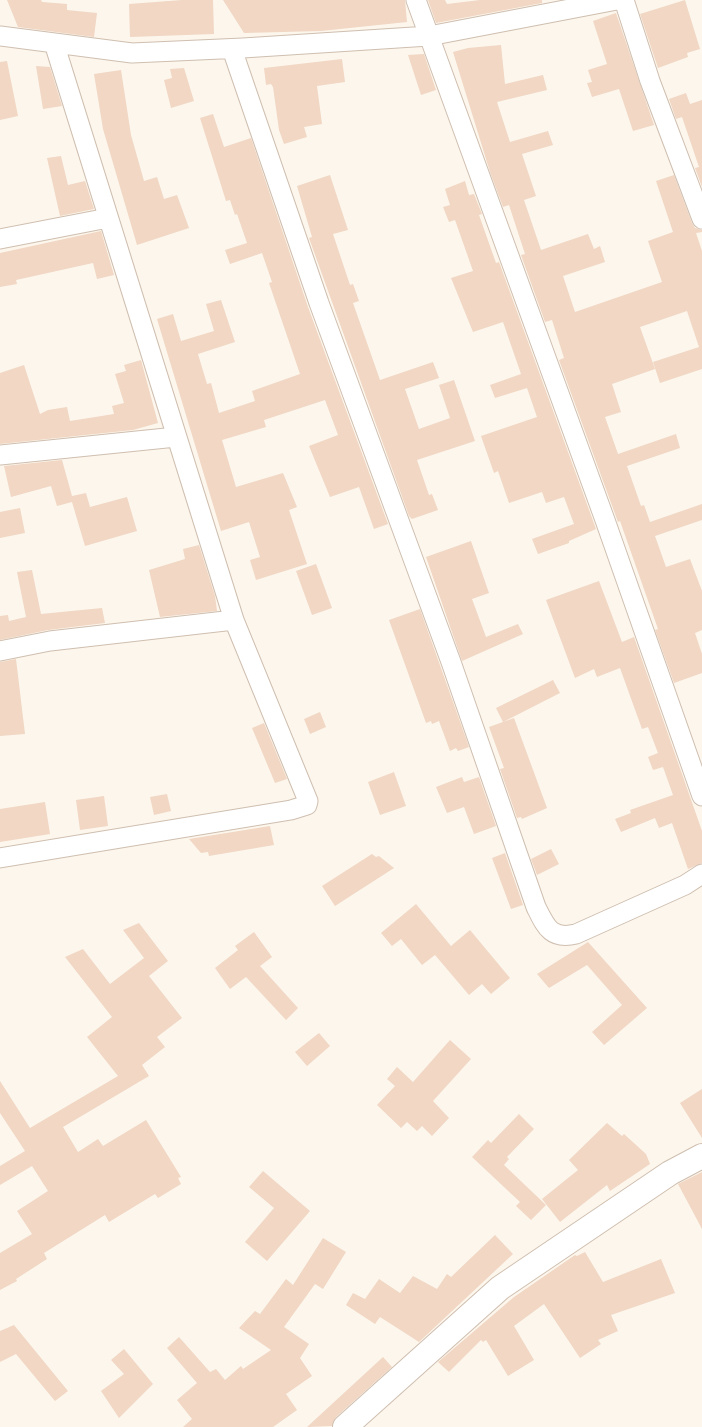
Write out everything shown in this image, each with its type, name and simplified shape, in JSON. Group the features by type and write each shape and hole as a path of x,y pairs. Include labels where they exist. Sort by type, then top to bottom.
{"street":[{"path":"416,0 605,520 702,796"},
{"path":"0,36 132,53 232,49 429,36 617,0"},
{"path":"624,0 650,81 702,219"},
{"path":"0,858 307,806 305,790 234,620 54,43"},
{"path":"232,49 319,303 451,662 536,907 546,926 556,935 563,937 576,934 685,885 702,874"},
{"path":"0,239 108,218"},
{"path":"0,455 176,437"},
{"path":"0,651 50,642 234,620"},
{"path":"345,1427 500,1288 670,1173 702,1156"}],"building":[{"path":"7,0 41,0 42,2 67,4 67,10 97,13 94,37 18,27"},
{"path":"213,0 214,34 130,37 129,4"},
{"path":"223,0 405,0 407,22 321,31 244,33"},
{"path":"428,0 445,0 447,4 480,0 542,0 542,3 436,23"},
{"path":"685,0 700,49 687,53 688,57 658,68 640,14"},
{"path":"616,13 654,125 633,131 619,89 592,97 587,83 592,82 588,70 607,64 593,21"},
{"path":"501,45 505,84 543,75 547,90 497,102 510,142 548,131 553,145 522,154 536,196 524,200 541,250 588,234 594,249 600,246 605,262 563,276 575,312 662,282 648,241 673,232 656,181 674,175 692,223 695,228 702,230 702,232 696,233 702,251 702,369 660,383 653,362 699,347 687,311 640,327 655,369 612,384 621,412 605,417 618,454 676,434 680,448 627,466 641,506 644,505 650,522 702,504 702,520 655,536 666,567 690,559 702,591 702,630 695,633 702,654 702,673 674,683 655,630 658,629 620,521 618,522 559,360 564,358 552,320 545,322 521,255 525,254 509,205 503,207 490,172 453,52 468,48"},
{"path":"424,54 436,90 421,95 408,55"},
{"path":"342,59 345,82 317,86 322,124 304,127 307,137 284,144 279,130 273,87 271,84 266,85 264,68"},
{"path":"7,61 18,116 0,120 0,62"},
{"path":"36,66 50,67 62,106 43,109"},
{"path":"184,68 194,101 171,108 164,80 172,78 170,69"},
{"path":"121,70 131,135 144,181 157,177 164,199 177,195 189,228 137,245 103,129 94,74"},
{"path":"686,93 690,104 702,100 702,187 695,168 699,167 682,117 676,119 669,99"},
{"path":"213,114 224,147 251,138 308,307 388,524 374,529 359,487 330,497 309,446 338,435 325,400 264,420 266,427 222,440 236,487 283,473 297,507 289,510 307,564 256,580 250,560 260,557 249,522 221,531 157,319 173,314 181,341 214,331 206,304 221,300 235,342 198,354 207,384 211,383 219,413 255,401 252,391 300,374 269,283 272,282 262,253 230,264 225,250 247,243 230,200 226,201 200,118"},
{"path":"61,156 68,185 85,181 94,209 60,216 47,158"},
{"path":"330,175 348,230 333,234 350,285 353,284 359,301 353,303 380,380 433,362 439,378 405,389 419,429 450,418 439,385 454,380 475,441 417,460 429,495 432,494 438,510 412,519 409,516 309,238 312,237 297,186"},
{"path":"465,181 469,195 474,194 482,214 479,215 496,263 499,262 596,529 569,541 569,543 538,554 532,539 574,524 564,497 546,503 542,492 509,503 498,471 494,473 481,436 537,417 527,388 495,398 490,385 521,374 503,322 473,332 451,278 473,271 455,220 449,222 443,207 450,205 445,189"},
{"path":"101,231 114,275 97,279 93,263 16,280 17,284 0,287 0,253"},
{"path":"141,360 158,423 133,430 0,444 0,373 24,365 40,414 48,410 67,407 70,421 114,414 112,406 124,403 115,374 126,371 124,365"},
{"path":"62,460 72,496 86,493 90,507 127,497 137,531 85,546 72,502 57,506 51,486 11,497 4,466"},
{"path":"20,508 25,533 0,538 0,512"},
{"path":"471,541 489,593 472,599 486,637 518,624 523,634 462,661 426,557"},
{"path":"199,545 215,596 217,611 160,617 149,570 185,559 183,549"},
{"path":"316,564 332,608 312,615 296,571"},
{"path":"32,570 41,614 102,608 105,623 48,630 0,640 0,616 8,615 9,621 26,617 17,572"},
{"path":"599,581 622,642 634,637 702,831 702,863 688,869 672,823 659,828 655,818 621,832 615,819 631,813 630,810 673,795 663,767 653,770 648,757 658,753 648,727 642,729 620,668 597,677 594,669 575,678 546,600"},
{"path":"420,609 469,747 458,751 456,748 450,751 439,721 432,724 431,721 426,723 389,620"},
{"path":"16,659 25,734 0,736 0,662"},
{"path":"553,680 560,693 503,722 496,708"},
{"path":"320,712 326,727 310,734 304,719"},
{"path":"514,718 547,808 522,819 521,817 517,818 500,769 504,768 489,727"},
{"path":"264,723 287,779 275,783 252,728"},
{"path":"394,772 406,806 380,815 368,782"},
{"path":"462,777 464,782 479,777 496,826 474,834 464,807 447,813 436,787"},
{"path":"167,794 171,811 154,815 150,797"},
{"path":"104,796 108,826 80,830 76,800"},
{"path":"45,802 50,834 0,842 0,809"},
{"path":"270,826 274,845 209,856 208,852 201,853 189,839"},
{"path":"551,849 559,864 537,875 531,859"},
{"path":"505,853 523,905 511,909 492,858"},
{"path":"372,854 376,857 379,856 394,868 335,906 322,886"},
{"path":"416,904 451,946 470,930 510,978 491,994 482,984 469,995 435,955 422,965 401,939 392,946 381,933"},
{"path":"139,923 168,961 149,976 182,1018 157,1037 165,1047 142,1065 149,1076 63,1127 78,1152 98,1139 103,1146 146,1120 181,1177 178,1178 181,1184 158,1198 155,1194 109,1222 105,1215 44,1253 47,1259 16,1279 17,1281 0,1290 0,1253 32,1234 17,1211 48,1191 32,1166 0,1185 0,1166 25,1151 0,1113 0,1081 30,1128 118,1076 87,1037 112,1017 65,957 83,949 110,984 144,958 123,930"},
{"path":"254,932 272,957 260,966 298,1008 286,1020 246,977 230,989 215,968 238,950 235,946"},
{"path":"588,942 647,1008 604,1045 592,1032 622,1005 587,965 549,988 537,974"},
{"path":"319,1033 330,1046 307,1066 295,1052"},
{"path":"450,1040 471,1059 433,1101 449,1118 432,1136 422,1126 417,1131 407,1122 401,1128 377,1105 395,1086 387,1079 397,1067 413,1082"},
{"path":"702,1089 702,1138 680,1103"},
{"path":"519,1114 534,1129 507,1157 509,1159 504,1165 546,1205 531,1220 516,1206 520,1202 472,1157 488,1140 491,1143"},
{"path":"607,1123 622,1136 624,1134 646,1154 650,1164 610,1191 607,1185 560,1222 542,1199 578,1170 569,1160"},
{"path":"263,1171 310,1211 267,1261 245,1242 274,1208 249,1187"},
{"path":"702,1172 702,1229 678,1184"},
{"path":"495,1235 513,1254 419,1342 380,1317 375,1324 346,1305 353,1293 365,1299 379,1279 400,1293 413,1276 437,1289 447,1274 451,1277"},
{"path":"323,1238 346,1252 323,1289 315,1284 284,1327 309,1344 300,1358 312,1376 286,1394 297,1410 273,1427 183,1427 192,1419 177,1400 197,1383 167,1348 179,1337 210,1372 216,1369 225,1380 241,1366 243,1369 271,1350 239,1328 255,1311 260,1314 286,1279 293,1285"},
{"path":"585,1252 603,1282 661,1259 675,1293 611,1315 618,1331 598,1340 601,1344 580,1358 544,1304 514,1326 534,1360 508,1376 486,1340 483,1342 481,1340 449,1372 438,1362 514,1297 575,1255 577,1256"},
{"path":"14,1325 68,1391 55,1401 16,1354 0,1362 0,1331"},
{"path":"124,1349 153,1384 119,1418 101,1391 124,1374 111,1360"},
{"path":"383,1357 392,1367 336,1417 332,1426 307,1427"}]}
